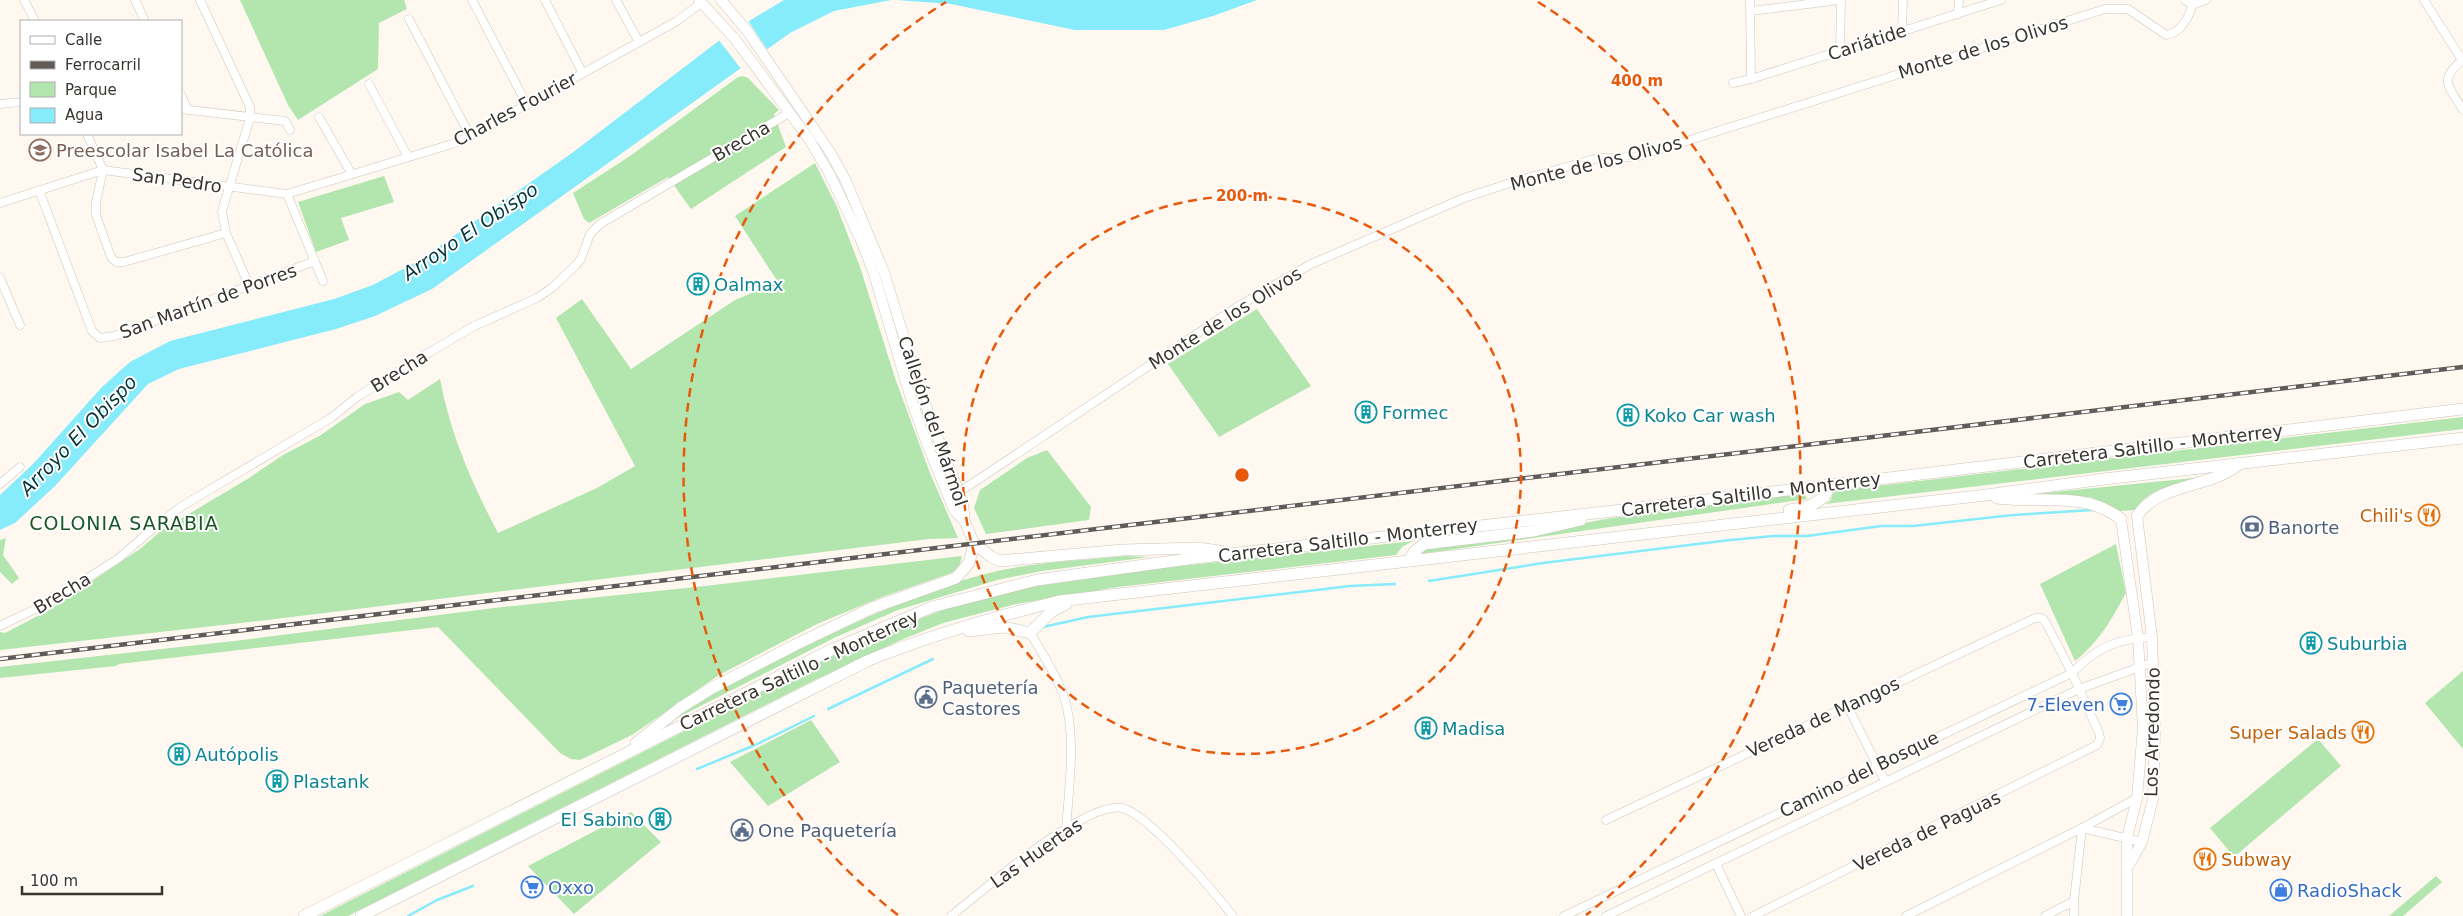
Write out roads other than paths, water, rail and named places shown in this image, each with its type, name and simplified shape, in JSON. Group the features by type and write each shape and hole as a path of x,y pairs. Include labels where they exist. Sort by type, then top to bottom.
{"main road":[{"name":"Carretera Saltillo - Monterrey","path":"304,916 833,649 932,607 1037,580 1236,554 2463,409"},
{"name":"Carretera Saltillo - Monterrey","path":"361,916 867,661 930,637 1005,614 1082,598 1986,495 2240,463 2463,438"},
{"path":"2137,516 2149,502 2160,495 2218,477 2240,463"},
{"path":"1672,530 1715,519 1802,508 1820,500 1827,492 1826,485"},
{"path":"1986,495 2007,499 2079,500 2097,504 2121,519"},
{"path":"1409,561 1414,552 1424,544 1534,531 1631,508"},
{"path":"628,751 666,717 712,688 872,608 956,578 969,563 974,543 1000,561 1123,550 1206,549 1236,554"},
{"path":"930,637 996,627 1012,627 1030,632 1051,612 1082,598"}],"street":[{"path":"24,0 34,20"},
{"path":"135,0 145,20"},
{"path":"200,0 250,107 250,118 222,210 226,233 249,285"},
{"path":"472,0 527,105"},
{"path":"544,0 582,72"},
{"path":"616,0 639,42"},
{"path":"1750,0 1752,79"},
{"path":"1751,11 1841,0 1840,51"},
{"path":"1902,31 1903,0"},
{"path":"1958,14 1959,0"},
{"name":"Cariátide","path":"1733,83 1752,79 2001,0"},
{"path":"2185,0 2193,3 2206,0"},
{"path":"2424,0 2462,60 2447,78 2448,86 2463,110"},
{"name":"Charles Fourier","path":"287,194 351,173 408,158 452,144 470,136 582,72 678,21 700,1"},
{"name":"Callejón del Mármol","path":"700,1 735,40 789,112 821,158 837,188 860,238 911,399 954,495 963,504 965,522 974,543"},
{"name":"Callejón del Mármol","path":"722,1 748,32 830,152 846,181 870,235 895,305 954,495"},
{"name":"Monte de los Olivos","path":"954,495 1271,285 1345,248 1464,198 1590,160 1636,157 2105,9 2128,9 2166,35 2173,34 2179,30 2193,3"},
{"path":"409,19 470,136"},
{"path":"368,84 408,158"},
{"path":"0,104 20,102"},
{"path":"185,109 285,121 290,130"},
{"name":"Brecha","path":"0,626 50,602 119,558 156,525 189,502 331,418 357,398 410,364 474,326 537,298 553,287 576,265 581,258 590,234 600,224 789,112"},
{"path":"319,116 351,173"},
{"path":"87,135 103,170 96,202 96,215 111,257 116,262 124,262 226,233"},
{"name":"San Pedro","path":"0,203 103,170 287,194"},
{"name":"San Martín de Porres","path":"39,190 92,330 100,338 114,336 315,261"},
{"path":"287,194 323,281"},
{"path":"0,278 20,325"},
{"path":"884,309 895,305"},
{"path":"0,484 20,467"},
{"name":"Los Arredondo","path":"2128,866 2142,842 2153,799 2155,731 2152,637 2137,516"},
{"name":"Los Arredondo","path":"2121,519 2138,638 2143,728 2137,798 2127,838 2128,866"},
{"name":"Vereda de Mangos","path":"1606,820 2034,618 2042,618 2046,623 2072,673"},
{"path":"1030,632 1063,694 1068,714 1070,732 1066,829"},
{"name":"Camino del Bosque","path":"1564,916 2072,673 2105,646 2120,640 2152,637"},
{"name":"Camino del Bosque","path":"1606,916 2080,689 2115,678 2140,666 2154,662"},
{"path":"2072,673 2080,689"},
{"name":"Vereda de Paguas","path":"1753,916 2093,748 2099,742 2099,733 2080,689"},
{"path":"1848,705 1885,781"},
{"path":"1906,916 2082,828 2137,798"},
{"name":"Las Huertas","path":"951,916 1066,829 1104,809 1121,808 1134,813 1188,864 1233,916"},
{"path":"2082,828 2142,842"},
{"path":"2074,916 2082,828"},
{"path":"1716,864 1741,916"},
{"path":"2127,916 2128,866"},
{"path":"2045,916 2074,901"}],"water":[{"name":"Arroyo El Obispo","path":"784,0 891,0 834,11 790,33 432,289 375,316 336,329 179,369 148,384 55,486 15,523 0,530 0,495 33,464 102,387 130,362 170,341 334,299 373,285 418,261 572,153 729,33"},
{"path":"896,0 1257,0 1213,16 1164,30 1075,30 951,4"}],"waterway":[{"path":"1429,581 1543,563 1730,540 1774,536 1807,536 1881,526 1913,526 2013,515 2092,510"},
{"path":"1043,627 1088,617 1350,586 1395,584"},
{"path":"828,709 933,659"},
{"path":"697,769 755,745 814,716"},
{"path":"408,916 437,900 473,886"}],"railway":[{"path":"0,659 2463,367"}],"place":[{"name":"Preescolar Isabel La Católica","path":"40,150"},
{"name":"Oalmax","path":"698,284"},
{"name":"Formec","path":"1366,412"},
{"name":"Koko Car wash","path":"1628,415"},
{"name":"Chili's","path":"2429,515"},
{"name":"Banorte","path":"2252,527"},
{"name":"Suburbia","path":"2311,643"},
{"name":"Paquetería Castores","path":"926,697"},
{"name":"7-Eleven","path":"2121,704"},
{"name":"Madisa","path":"1426,728"},
{"name":"Super Salads","path":"2363,732"},
{"name":"Autópolis","path":"179,754"},
{"name":"Plastank","path":"277,781"},
{"name":"El Sabino","path":"660,819"},
{"name":"One Paquetería","path":"742,830"},
{"name":"Subway","path":"2205,859"},
{"name":"Oxxo","path":"532,887"},
{"name":"RadioShack","path":"2281,890"}],"district":[{"name":"COLONIA SARABIA","path":"124,523"}]}
